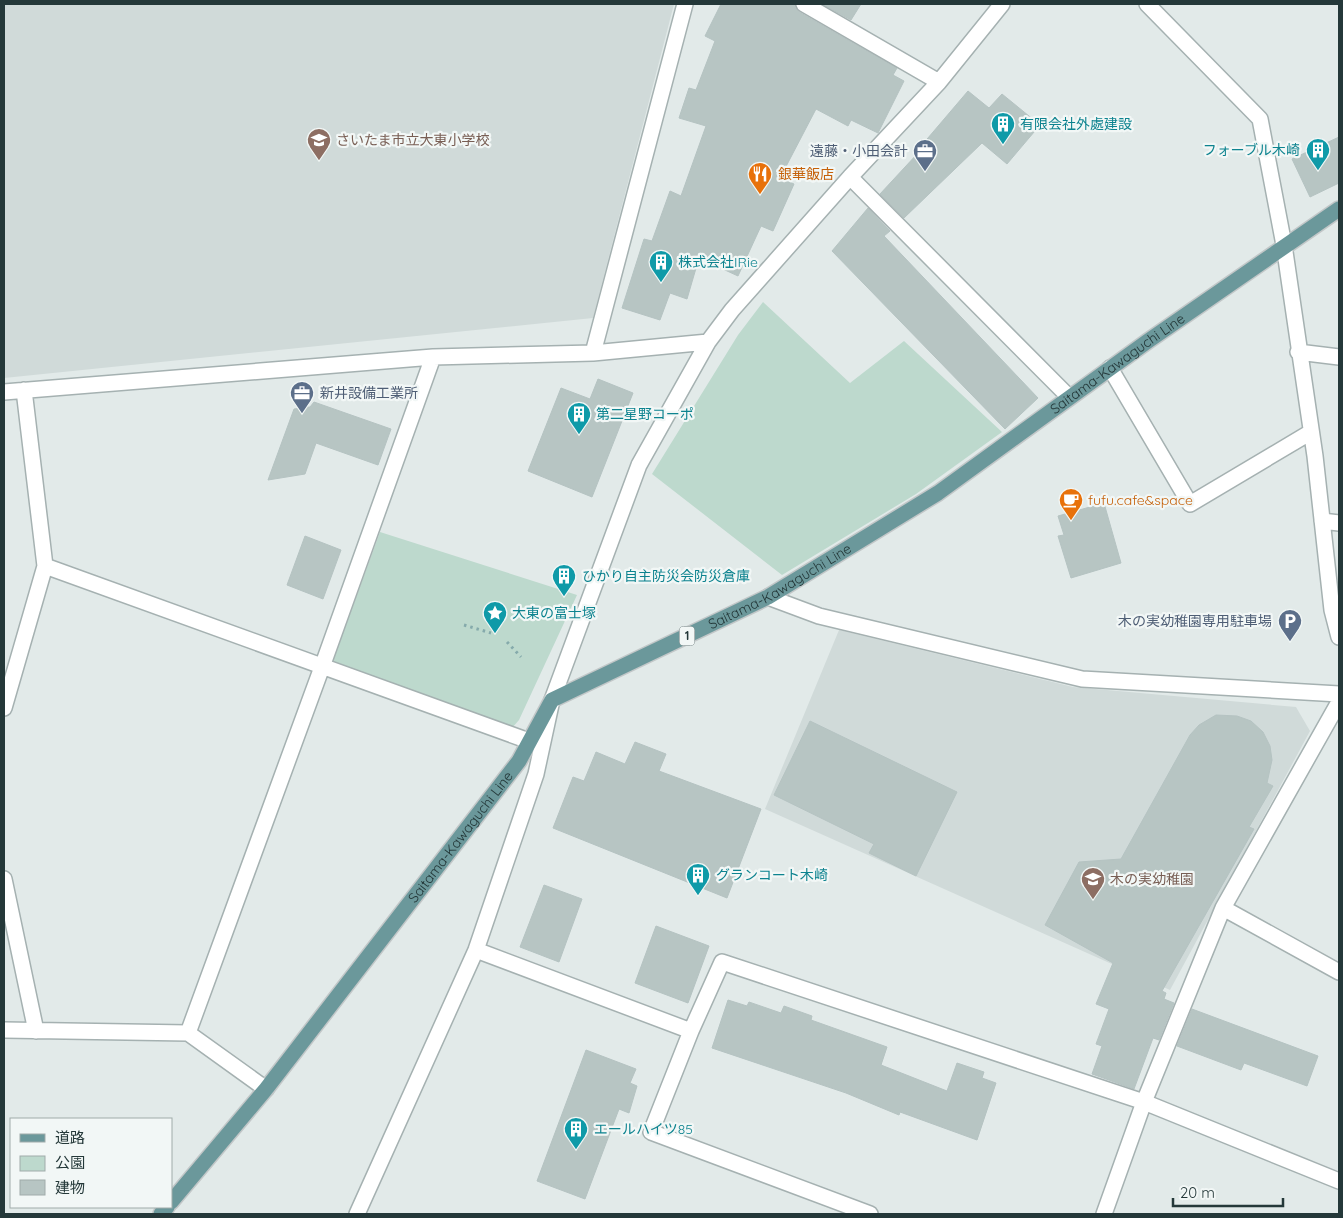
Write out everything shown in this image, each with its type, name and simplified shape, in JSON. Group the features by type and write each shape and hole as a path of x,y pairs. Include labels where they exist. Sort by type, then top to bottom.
{"main road":[{"name":"Saitama-Kawaguchi Line","path":"172,1201 266,1089 519,761 552,700 768,597 938,492 1110,368 1339,209"}],"street":[{"path":"593,353 685,4"},
{"path":"804,4 939,82"},
{"path":"357,1214 476,950 536,774 552,700 640,465 708,342 732,310 939,82 1002,4"},
{"path":"1147,4 1260,119 1284,246 1311,432 1332,610 1339,637"},
{"path":"850,178 1069,397"},
{"path":"4,392 433,357 593,353 708,342"},
{"path":"1298,352 1339,357"},
{"path":"188,1033 433,357"},
{"path":"1110,368 1190,504 1311,432"},
{"path":"4,708 45,566 24,390"},
{"path":"1322,521 1339,523"},
{"path":"45,566 529,741"},
{"path":"768,597 819,616 1082,679 1339,694"},
{"path":"1104,1214 1144,1102 1223,908 1339,702"},
{"path":"4,879 36,1031"},
{"path":"1223,908 1339,972"},
{"path":"476,950 691,1031"},
{"path":"870,1214 651,1132 691,1031 722,962 1144,1102 1339,1181"},
{"path":"4,1030 188,1033 266,1089"}],"path":[{"path":"464,624 491,633"},
{"path":"507,642 521,656"}],"shaded area":[{"name":"さいたま市立大東小学校","path":"4,4 674,4 593,318 4,378"},
{"name":"木の実幼稚園","path":"839,630 1073,687 1296,707 1310,731 1170,990 765,809"}],"green space":[{"path":"763,302 850,383 904,341 1002,432 916,494 782,575 652,474 738,335"},
{"path":"380,532 577,595 519,720 512,728 332,663"}],"building":[{"path":"721,4 795,4 799,12 897,68 893,75 904,81 878,133 851,120 848,126 816,109 780,178 794,184 773,231 761,226 738,276 699,258 687,299 670,293 660,320 622,308 644,239 652,241 670,191 681,196 706,126 679,118 689,88 696,90 715,41 705,36"},
{"path":"822,4 861,4 851,20"},
{"path":"968,91 989,108 1002,94 1040,125 1007,164 982,143 904,218 880,194 918,153 916,152"},
{"name":"フォーブル木崎","path":"1339,137 1339,183 1310,197 1292,159"},
{"path":"868,208 890,231 884,236 1038,398 1005,429 832,251"},
{"name":"第二星野コーポ","path":"598,379 633,393 592,497 528,471 561,388 590,399"},
{"path":"314,402 391,429 378,465 316,443 305,474 268,480 294,409 310,407"},
{"path":"1104,503 1121,563 1071,578 1058,536 1064,535 1058,516"},
{"path":"305,536 341,550 323,599 287,585"},
{"path":"1216,715 1237,716 1251,721 1263,732 1270,746 1272,760 1267,783 1273,786 1249,827 1254,829 1162,991 1166,993 1164,999 1174,1003 1159,1040 1153,1038 1134,1089 1092,1074 1102,1046 1096,1044 1109,1009 1096,1004 1113,963 1045,925 1079,862 1121,859 1190,735 1199,725"},
{"path":"810,721 957,792 916,876 869,853 874,844 774,795"},
{"path":"635,742 666,754 659,771 761,809 727,898 553,828 573,777 584,781 596,752 625,764"},
{"path":"544,885 582,899 559,962 520,947"},
{"path":"656,926 709,946 688,1003 635,983"},
{"path":"728,1000 747,1006 749,1002 781,1013 784,1006 812,1016 811,1020 887,1047 881,1065 947,1091 957,1063 984,1072 982,1078 996,1083 977,1140 900,1112 899,1115 846,1093 712,1048"},
{"path":"1192,1009 1318,1056 1307,1086 1244,1063 1241,1070 1177,1046"},
{"name":"エールハイツ85","path":"586,1050 636,1069 630,1083 637,1086 629,1113 619,1109 585,1199 537,1181"}],"place":[{"name":"有限会社外處建設","path":"1003,145"},
{"name":"さいたま市立大東小学校","path":"319,161"},
{"name":"フォーブル木崎","path":"1318,171"},
{"name":"遠藤・小田会計","path":"925,172"},
{"name":"銀華飯店","path":"760,195"},
{"name":"株式会社IRie","path":"661,283"},
{"name":"新井設備工業所","path":"302,414"},
{"name":"第二星野コーポ","path":"579,435"},
{"name":"fufu.cafe&space","path":"1071,521"},
{"name":"ひかり自主防災会防災倉庫","path":"564,597"},
{"name":"大東の富士塚","path":"495,634"},
{"name":"木の実幼稚園専用駐車場","path":"1290,642"},
{"name":"グランコート木崎","path":"698,896"},
{"name":"木の実幼稚園","path":"1093,900"},
{"name":"エールハイツ85","path":"576,1150"}]}
